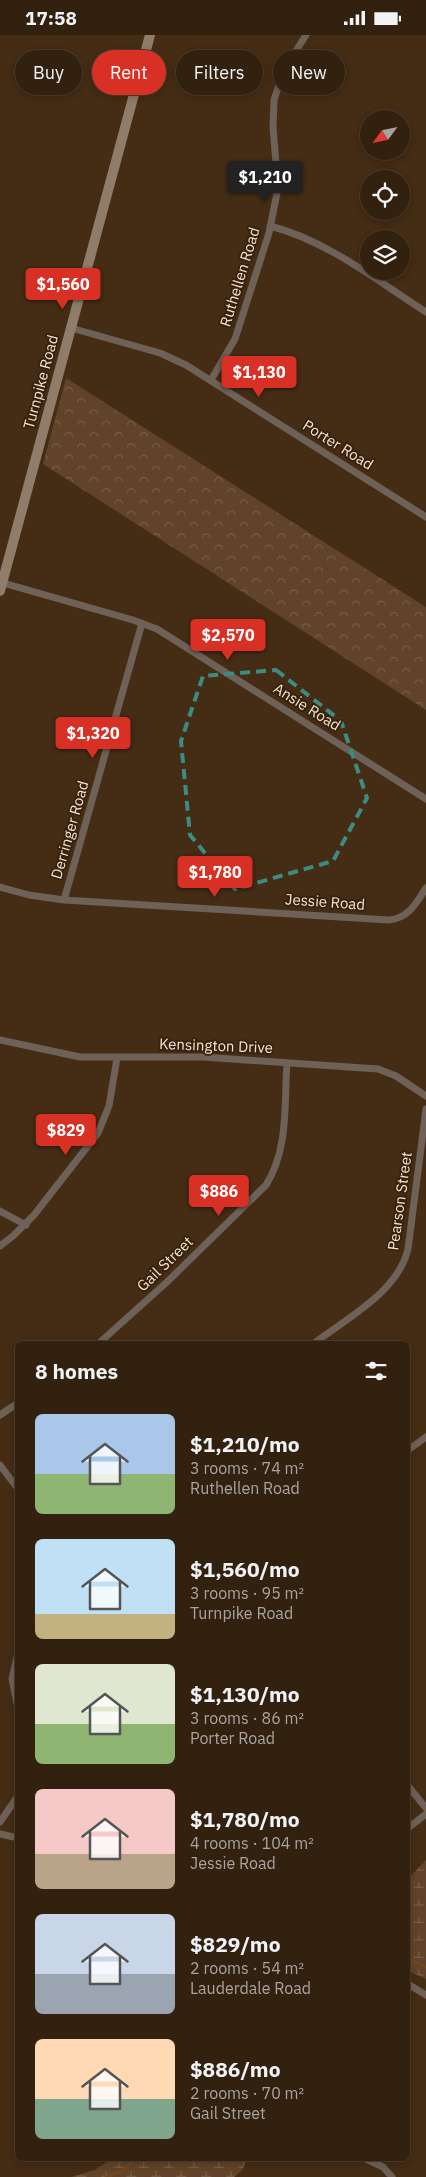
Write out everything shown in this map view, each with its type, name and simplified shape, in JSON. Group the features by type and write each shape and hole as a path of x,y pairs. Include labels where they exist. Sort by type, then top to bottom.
{"main road":[{"name":"Turnpike Road","path":"1,585 150,35"}],"street":[{"name":"Ruthellen Road","path":"211,380 235,339 270,226 278,188 273,127 274,100 284,71 306,35"},
{"path":"270,226 294,232 320,245 426,311"},
{"name":"Porter Road","path":"71,328 170,357 211,380 426,517"},
{"name":"Ansie Road","path":"1,585 142,623 165,634 426,799"},
{"name":"Derringer Road","path":"64,900 142,623"},
{"name":"Jessie Road","path":"0,887 29,895 64,900 389,920 400,917 410,911 426,888"},
{"name":"Kensington Drive","path":"0,1039 65,1055 117,1058 203,1057 378,1069 396,1076 426,1097"},
{"path":"0,1246 26,1225 100,1129 109,1106 117,1058"},
{"name":"Gail Street","path":"101,1341 167,1282 266,1185 276,1166 282,1145 287,1063"},
{"name":"Pearson Street","path":"317,1341 387,1288 404,1265 408,1249 426,1109"},
{"path":"0,1211 26,1225"},
{"path":"0,1415 15,1405"},
{"path":"410,1449 426,1437"},
{"path":"0,1465 15,1485"},
{"path":"15,1666 12,1679 15,1694"},
{"path":"410,1789 426,1809"},
{"path":"0,1822 15,1800"},
{"path":"410,1826 426,1814"},
{"path":"0,1834 15,1837"},
{"path":"410,1985 426,1995"},
{"path":"370,2161 383,2167 392,2177"}],"highlighted area":[{"path":"276,670 341,721 367,798 333,861 235,889 190,835 181,741 203,676"}],"green space":[{"path":"66,378 426,607 426,710 43,464"},
{"path":"426,1860 426,1979 410,1972 410,1877"},
{"path":"108,2161 246,2161 242,2169 234,2177 71,2177 95,2170"}],"waterway":[{"path":"410,1960 426,1967"},
{"path":"106,2177 121,2172 134,2161"}]}
